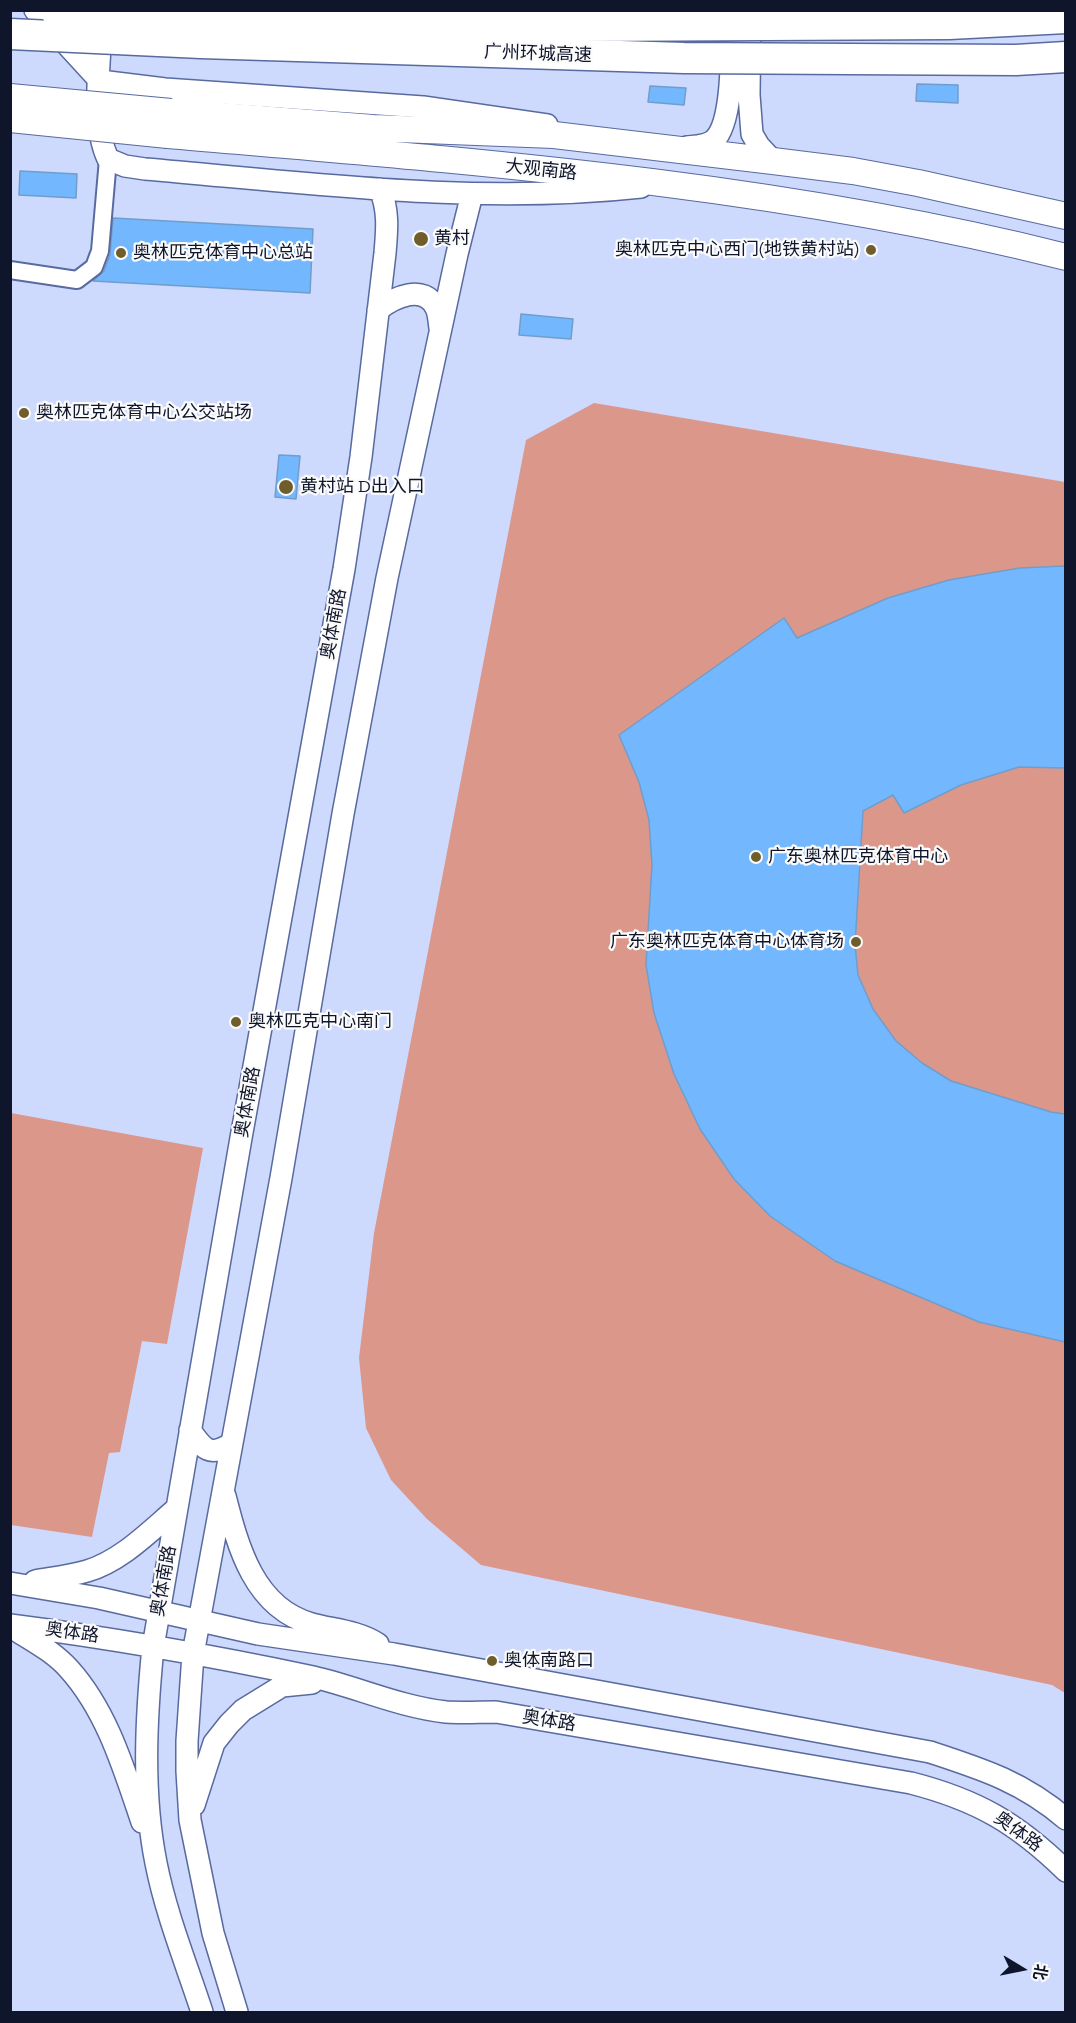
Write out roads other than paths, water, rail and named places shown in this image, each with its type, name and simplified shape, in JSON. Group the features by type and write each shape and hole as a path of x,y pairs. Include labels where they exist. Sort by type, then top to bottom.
{"highway":[{"path":"55,10 188,14 733,10"},
{"name":"广州环城高速","path":"55,10 162,16 582,26 949,24 1065,18"},
{"name":"广州环城高速","path":"10,34 201,43 684,58 1016,60 1065,57"},
{"path":"201,43 602,68 1065,77"}],"main road":[{"name":"大观南路","path":"10,97 169,124 365,152 669,184 949,229 1065,256"},
{"name":"大观南路","path":"10,119 554,135 853,171 1065,216"}],"street":[{"path":"35,10 100,81 165,89 423,107 578,129 664,148 703,145 713,141 720,132 727,115 733,10"},
{"path":"10,270 77,280 94,267 100,251 108,159 101,144 98,120 102,10"},
{"path":"750,10 748,89 752,134 759,146 773,160"},
{"path":"108,159 125,166 145,169 380,189 472,194 605,191 669,184"},
{"name":"奥体南路","path":"202,2013 176,1935 156,1862 148,1797 148,1700 153,1647 239,1149 344,569 361,457 388,219 380,189"},
{"path":"237,2013 213,1933 190,1820 187,1741 193,1654 283,1166 343,814 387,578 440,328 472,194"},
{"path":"378,310 403,296 417,294 428,297 436,309 440,328"},
{"path":"190,1430 206,1449 221,1450 232,1443"},
{"path":"223,1490 245,1563 255,1581 268,1596 295,1617 311,1624 364,1635 394,1654"},
{"path":"16,1583 88,1571 106,1563 143,1537 176,1509"},
{"name":"奥体路","path":"16,1583 99,1598 258,1634 394,1654 930,1752 988,1771 1013,1782 1065,1819"},
{"path":"10,1626 43,1646 68,1668 93,1702 116,1748 156,1862"},
{"name":"奥体路","path":"10,1626 92,1635 246,1663 331,1681 411,1705 446,1712 496,1712 902,1782 944,1792 991,1812 1013,1825 1065,1871"},
{"path":"190,1820 214,1743 243,1710 282,1686 331,1681"},
{"path":"558,1722 552,1710 552,1699 567,1686"}],"place":[{"name":"黄村","path":"421,239"},
{"name":"奥林匹克中心西门(地铁黄村站)","path":"871,250"},
{"name":"奥林匹克体育中心总站","path":"121,253"},
{"name":"奥林匹克体育中心公交站场","path":"24,413"},
{"name":"黄村站 D出入口","path":"286,487"},
{"name":"广东奥林匹克体育中心","path":"756,857"},
{"name":"广东奥林匹克体育中心体育场","path":"856,942"},
{"name":"奥林匹克中心南门","path":"236,1022"},
{"name":"奥体南路口","path":"492,1661"}]}
